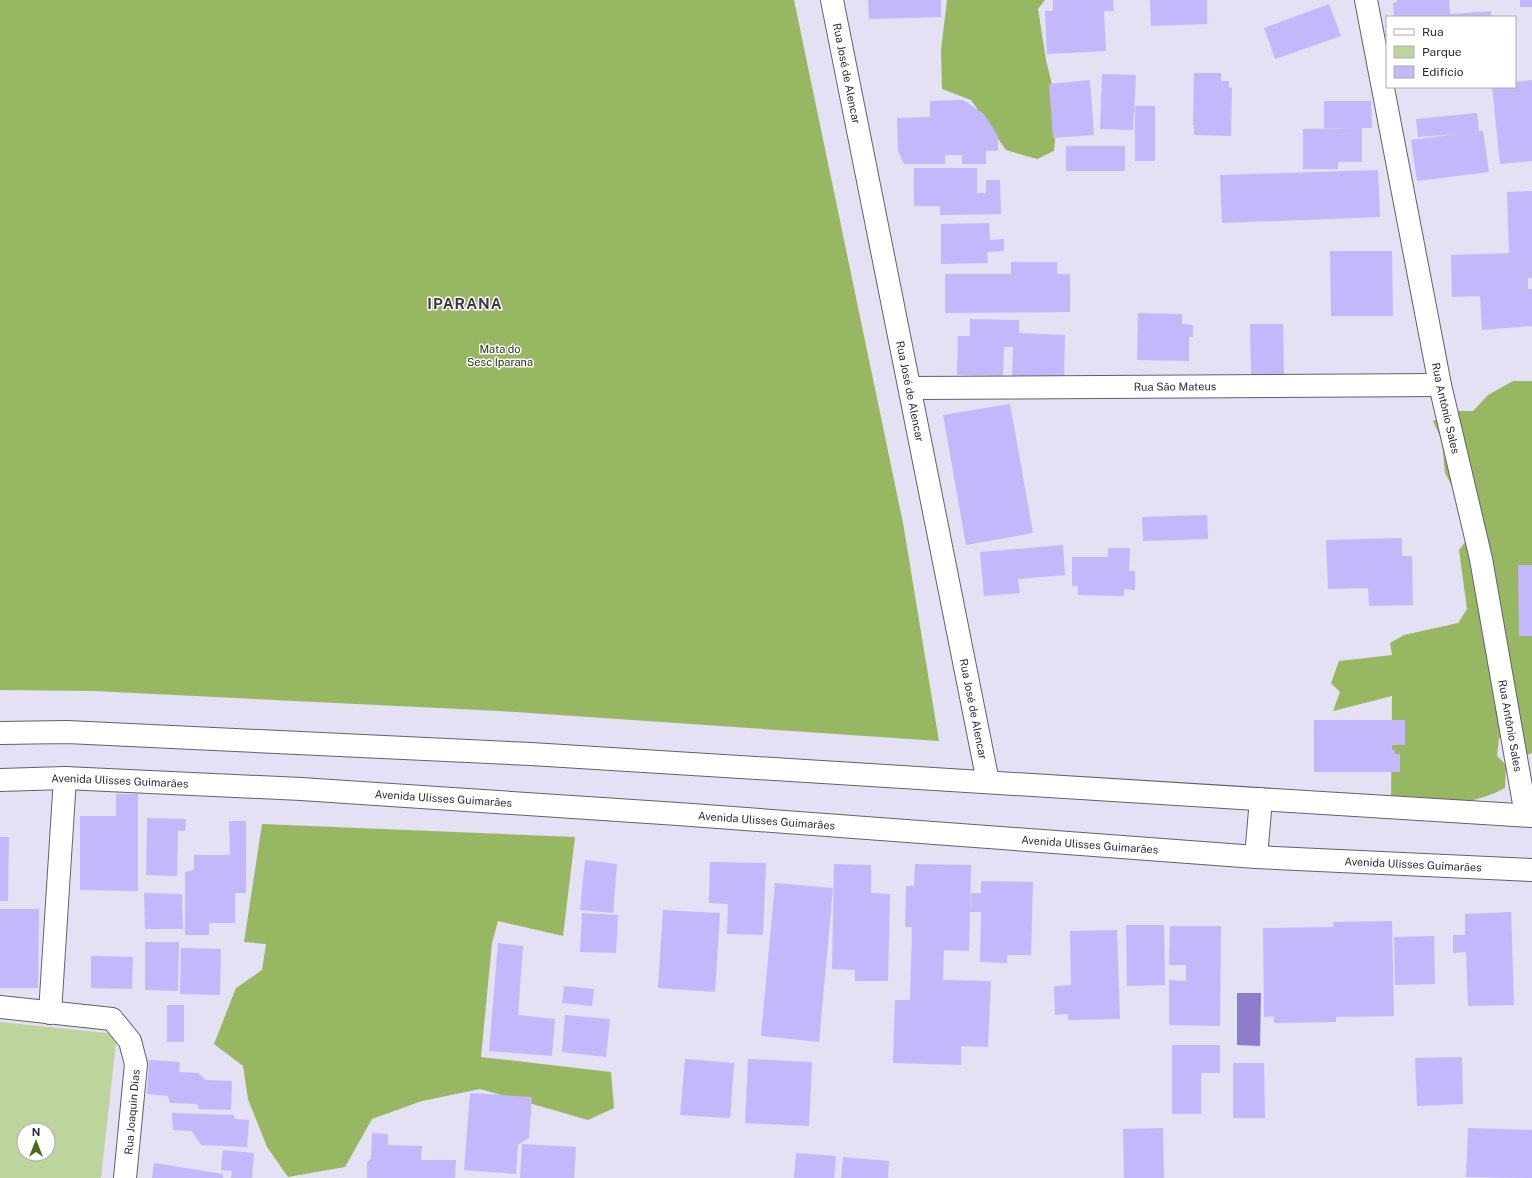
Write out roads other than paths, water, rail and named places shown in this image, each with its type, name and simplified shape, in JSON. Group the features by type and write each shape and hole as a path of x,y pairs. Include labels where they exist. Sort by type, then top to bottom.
{"main road":[{"name":"Rua José de Alencar","path":"832,0 988,782"},
{"name":"Rua Antônio Sales","path":"1366,0 1440,385 1481,559 1529,815"},
{"name":"Rua São Mateus","path":"910,388 1440,385"},
{"path":"0,733 67,732 429,749 1529,815"},
{"path":"50,1013 65,778"},
{"name":"Avenida Ulisses Guimarães","path":"0,780 65,778 301,789 678,814 1256,857 1532,870"},
{"path":"1256,857 1261,799"},
{"name":"Rua Joaquin Dias","path":"0,1007 112,1019 130,1041 136,1064 125,1178"}],"district":[{"name":"IPARANA","path":"465,304"}],"park label":[{"name":"Mata do Sesc Iparana","path":"500,355"}]}
